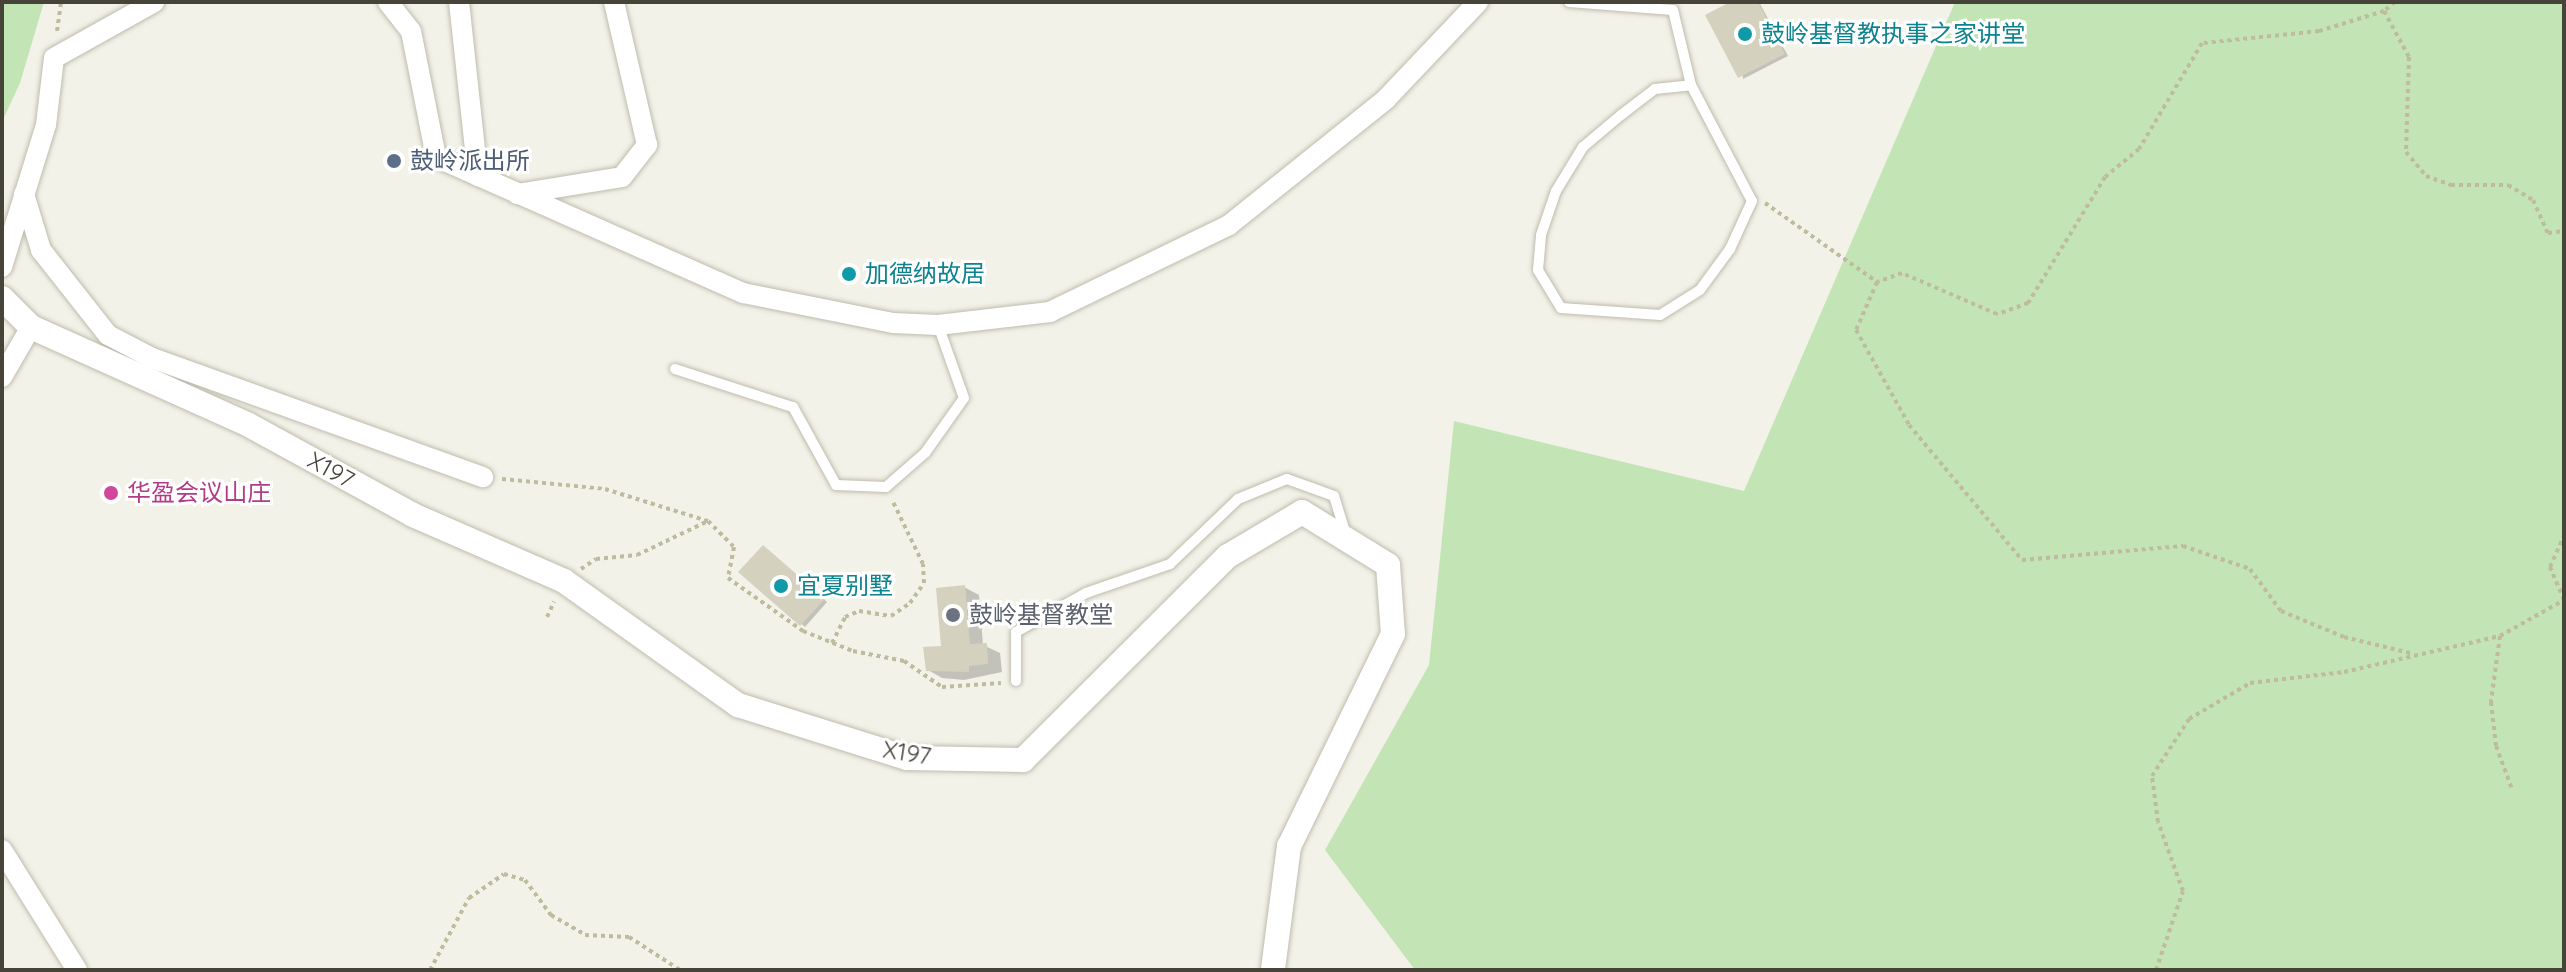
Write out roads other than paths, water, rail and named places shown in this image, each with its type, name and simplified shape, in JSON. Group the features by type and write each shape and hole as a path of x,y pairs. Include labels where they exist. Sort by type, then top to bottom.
{"street":[{"path":"2,267 46,125 54,58 154,2"},
{"path":"388,2 411,31 436,157 743,293 893,323 938,325 1050,312 1229,225 1386,99 1478,2"},
{"path":"459,2 478,176"},
{"path":"517,194 622,177 647,145 614,2"},
{"path":"24,194 41,250 108,335 152,358 483,477"},
{"name":"X197","path":"2,298 31,327 247,424 413,515 564,581 738,705 907,758 1023,760 1228,556 1302,512 1388,565 1393,634 1289,846 1273,970"},
{"path":"2,377 8,360 31,327"},
{"path":"92,354 152,358"},
{"path":"2,850 77,970"}],"lane":[{"path":"1569,2 1673,10 1691,85 1752,201 1730,249 1700,290 1660,315 1561,308 1538,270 1541,235 1556,191 1583,147 1655,89 1691,85"},
{"path":"675,369 793,407 836,485 886,487 925,453 964,398 938,325"},
{"path":"1016,681 1016,632 1086,593 1170,564 1238,499 1287,479 1334,496 1348,541"}],"place":[{"name":"鼓岭基督教执事之家讲堂","path":"1745,34"},
{"name":"鼓岭派出所","path":"394,161"},
{"name":"加德纳故居","path":"849,274"},
{"name":"华盈会议山庄","path":"111,493"},
{"name":"宜夏别墅","path":"781,586"},
{"name":"鼓岭基督教堂","path":"953,615"}]}
